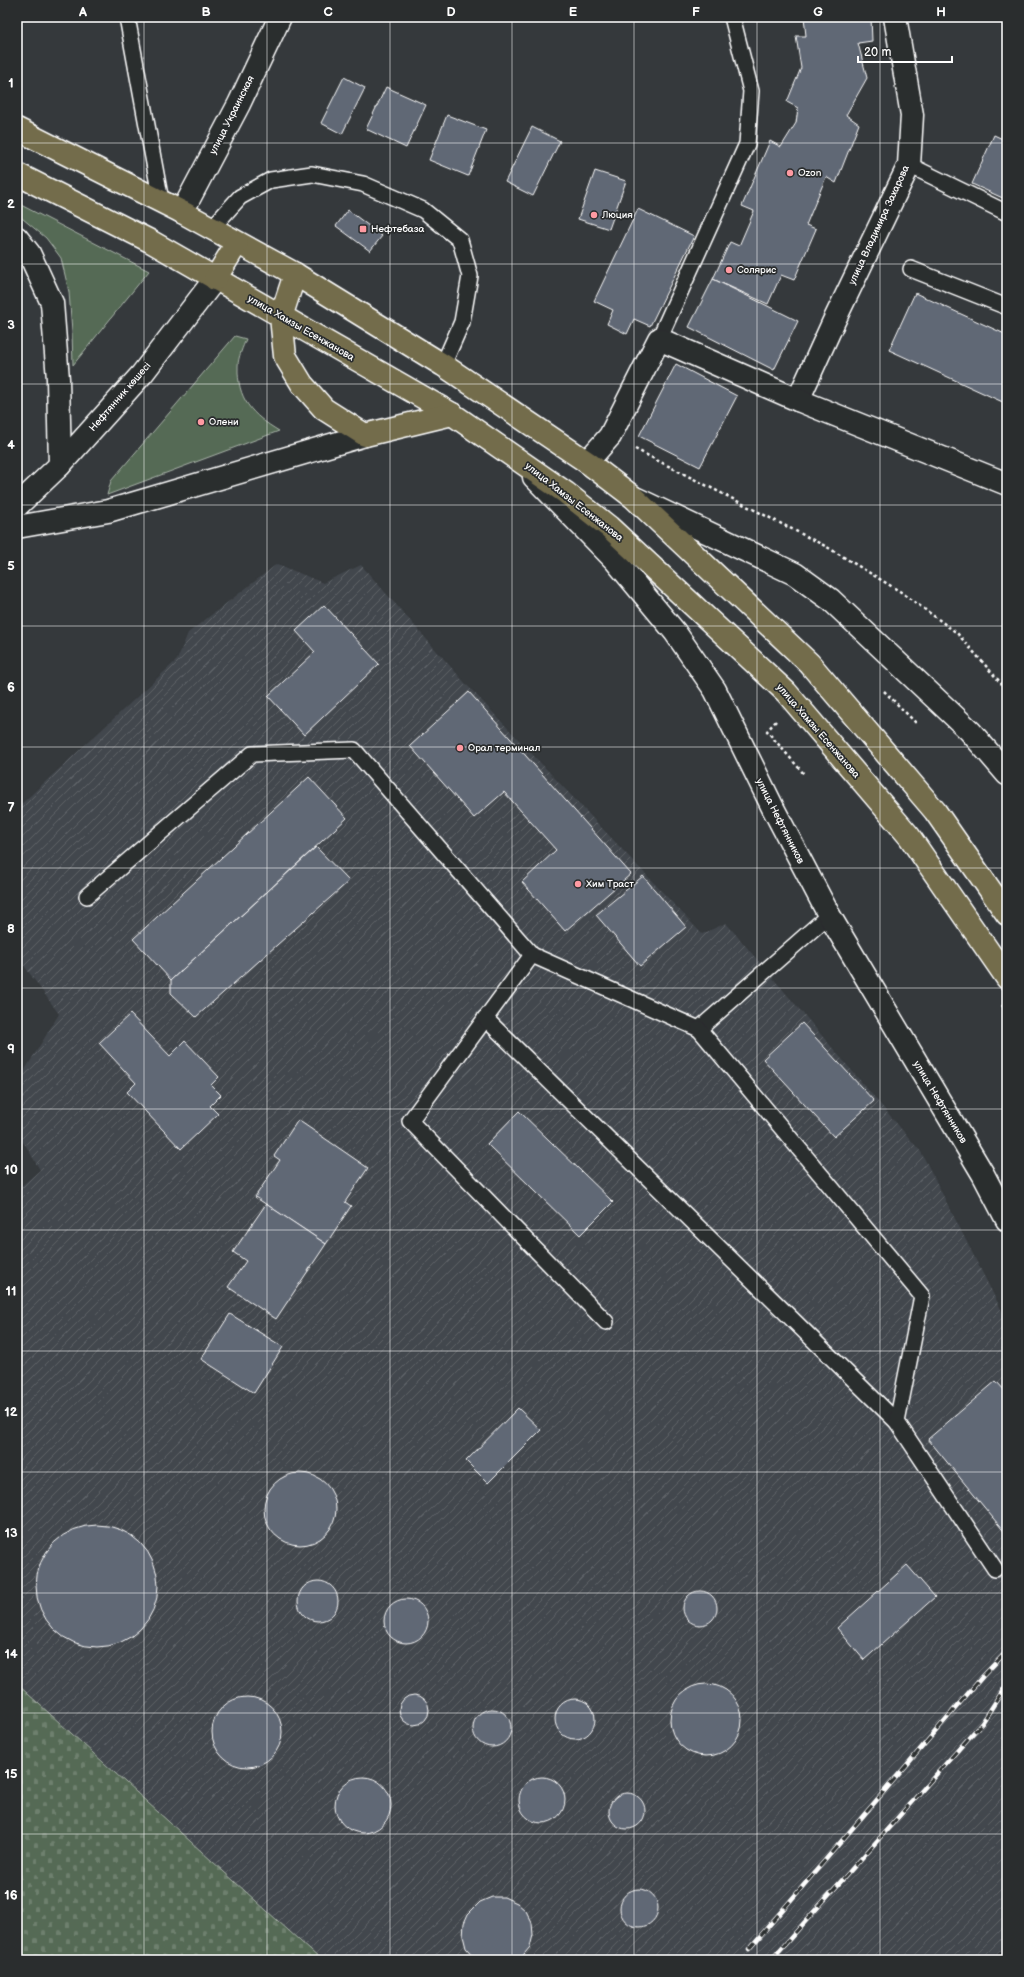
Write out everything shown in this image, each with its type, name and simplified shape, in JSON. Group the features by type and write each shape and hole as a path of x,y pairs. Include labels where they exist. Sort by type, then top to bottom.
{"main road":[{"path":"17,129 182,212 295,274 443,365 586,462 633,497 809,663 935,811 1007,914"},
{"name":"улица Хамзы Есенжанова","path":"17,174 150,241 452,414 566,493 609,527 786,692 909,836 1007,978"},
{"path":"215,279 237,243"},
{"path":"295,274 281,317 285,356 302,384 324,409 365,435 452,414"}],"street":[{"name":"улица Украинская","path":"182,212 239,104 280,17"},
{"name":"улица Владимира Захарова","path":"798,400 833,323 909,165 912,115 895,17"},
{"path":"17,238 29,253 52,303 58,379 60,465"},
{"name":"Нефтянник көшесі","path":"17,506 60,465 142,374 215,279"},
{"path":"586,462 610,436 659,339 798,400 1007,484"},
{"path":"17,527 108,511 365,435"},
{"name":"улица Нефтянников","path":"510,453 615,560 675,632 714,690 829,915 983,1174 1007,1220"},
{"path":"633,497 795,574 831,600 970,732 1007,774"}],"lane":[{"path":"126,17 145,112 160,201"},
{"path":"659,339 747,144 751,92 732,17"},
{"path":"909,165 1007,213"},
{"path":"211,229 240,197 271,180 312,174 363,184 423,210 460,240 470,276 462,322 443,365"},
{"path":"911,269 1007,307"},
{"path":"87,896 252,754 354,750 532,955 699,1028 922,1296 897,1422"},
{"path":"699,1028 829,915"},
{"path":"532,955 410,1121 606,1322"},
{"path":"485,1018 897,1422 995,1569"}],"path":[{"path":"610,436 827,547 901,592 957,632 1007,690"},
{"path":"782,726 777,720 767,731 804,774"},
{"path":"998,999 1007,1012"}],"shaded area":[{"path":"277,564 323,583 361,565 465,683 702,934 726,923 921,1152 1007,1321 1007,1944 990,1960 321,1960 17,1684 17,1190 40,1170 26,1146 17,1136 17,1083 59,1014 17,956 17,808 177,660 188,633"}],"green space":[{"path":"17,203 149,271 73,365 69,292 61,258 46,238 17,214"},
{"path":"235,336 246,339 238,363 238,378 243,397 261,419 279,431 107,495 111,481"},
{"path":"17,1684 321,1960 17,1960"}],"building":[{"path":"804,17 871,17 872,41 858,43 867,78 846,115 859,124 836,183 826,177 806,225 816,229 794,280 781,275 768,304 713,279 730,242 739,246 754,211 742,206 770,141 781,147 796,123 798,108 787,102 801,68 796,36 806,36"},
{"path":"344,77 365,88 342,134 321,123"},
{"path":"386,87 426,105 406,148 366,129"},
{"path":"447,115 486,130 468,176 429,160"},
{"path":"532,127 560,141 533,196 505,182"},
{"path":"994,135 1007,141 1007,200 972,184"},
{"path":"595,171 626,181 609,229 578,219"},
{"path":"638,209 694,236 650,326 634,319 627,334 607,324 613,310 594,301"},
{"path":"348,210 382,236 370,251 336,226"},
{"path":"713,279 798,321 774,370 689,327"},
{"path":"915,293 1007,335 1007,404 889,350"},
{"path":"676,364 737,396 700,467 639,436"},
{"path":"324,605 379,664 304,735 268,696 315,652 296,631"},
{"path":"469,692 631,874 565,931 522,882 556,850 504,792 474,818 410,746"},
{"path":"309,777 347,818 171,980 133,939"},
{"path":"316,847 349,881 196,1017 171,993 171,980"},
{"path":"643,876 686,927 640,966 596,915"},
{"path":"130,1014 170,1056 185,1041 219,1077 211,1085 221,1095 210,1106 218,1114 181,1149 127,1092 136,1083 99,1043"},
{"path":"802,1023 874,1101 834,1137 763,1059"},
{"path":"519,1111 613,1202 580,1235 487,1144"},
{"path":"298,1120 368,1168 345,1202 351,1206 326,1244 255,1197 280,1160 274,1156"},
{"path":"266,1204 326,1244 276,1319 228,1287 246,1261 233,1252"},
{"path":"230,1314 283,1347 254,1393 201,1359"},
{"path":"996,1381 1007,1393 1007,1535 928,1439"},
{"path":"518,1408 541,1430 488,1483 466,1461"},
{"path":"300,1473 320,1479 330,1489 336,1509 330,1529 320,1539 300,1545 280,1539 270,1529 264,1509 270,1489 280,1479"},
{"path":"97,1525 109,1526 120,1530 140,1543 153,1563 157,1574 157,1598 153,1609 140,1629 120,1642 109,1646 97,1647 85,1646 74,1642 54,1629 41,1609 37,1598 36,1586 37,1574 41,1563 54,1543 74,1530 85,1526"},
{"path":"907,1565 935,1597 864,1660 837,1628"},
{"path":"322,1581 329,1584 335,1590 338,1601 337,1609 329,1618 322,1621 314,1621 307,1618 299,1609 298,1597 301,1590 310,1582"},
{"path":"697,1591 703,1591 707,1592 714,1598 717,1608 716,1615 710,1622 703,1625 697,1625 693,1624 686,1618 683,1611 683,1605 684,1601 690,1594"},
{"path":"406,1599 418,1603 424,1609 428,1621 424,1633 418,1639 406,1643 394,1639 388,1633 384,1621 388,1609 394,1603"},
{"path":"706,1684 726,1690 736,1700 742,1720 736,1740 726,1750 706,1756 686,1750 676,1740 670,1720 676,1700 686,1690"},
{"path":"414,1695 420,1696 428,1704 428,1716 420,1724 414,1725 408,1724 400,1716 399,1710 400,1704 408,1696"},
{"path":"247,1697 266,1703 276,1713 282,1732 276,1751 266,1761 247,1767 228,1761 218,1751 212,1732 218,1713 228,1703"},
{"path":"579,1699 586,1702 592,1708 595,1719 594,1727 586,1736 579,1739 571,1739 564,1736 556,1727 555,1715 558,1708 567,1700"},
{"path":"488,1709 496,1709 503,1712 508,1717 511,1728 508,1739 503,1744 496,1747 488,1747 481,1744 476,1739 473,1732 473,1724 476,1717 481,1712"},
{"path":"357,1777 369,1777 379,1781 387,1789 391,1799 391,1811 387,1821 379,1829 369,1833 357,1833 347,1829 339,1821 335,1811 335,1799 339,1789 347,1781"},
{"path":"542,1777 555,1781 561,1787 565,1800 561,1813 555,1819 542,1823 529,1819 523,1813 519,1800 523,1787 529,1781"},
{"path":"627,1793 637,1796 642,1801 645,1811 642,1821 637,1826 627,1829 617,1826 612,1821 609,1811 612,1801 617,1796"},
{"path":"639,1889 652,1895 658,1908 652,1921 639,1927 626,1921 620,1908 626,1895"},
{"path":"492,1897 504,1897 517,1903 526,1911 532,1923 533,1935 530,1947 519,1960 477,1960 466,1948 463,1936 464,1923 468,1914 480,1902"}],"railway":[{"path":"749,1949 983,1676 1007,1651"},
{"path":"771,1960 982,1723 1007,1684"}],"place":[{"name":"Ozon","path":"790,173"},
{"name":"Люция","path":"594,215"},
{"name":"Нефтебаза","path":"363,229"},
{"name":"Солярис","path":"729,270"},
{"name":"Олени","path":"201,422"},
{"name":"Орал терминал","path":"460,748"},
{"name":"Хим Траст","path":"578,884"}]}
